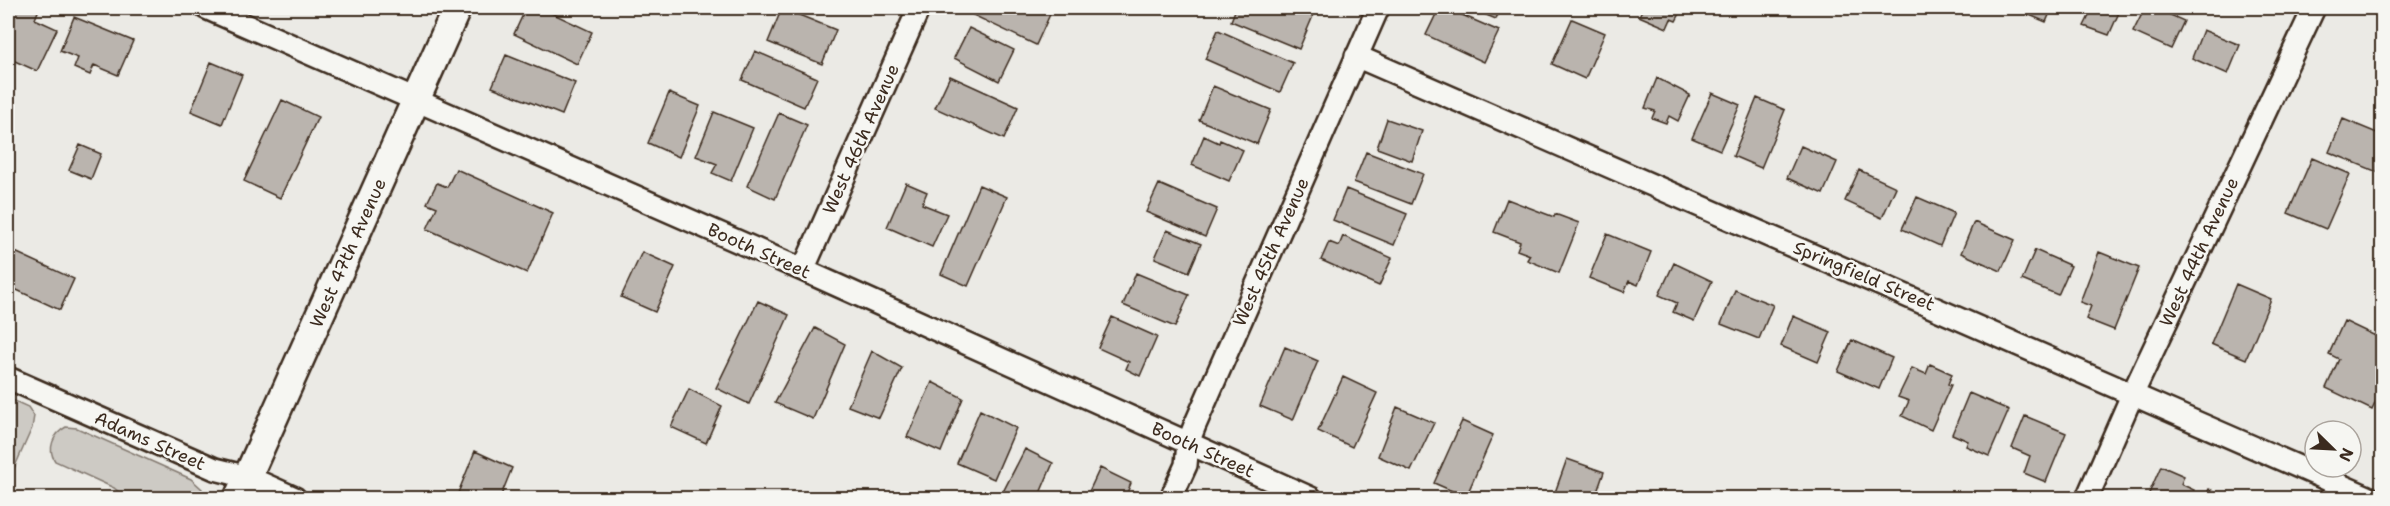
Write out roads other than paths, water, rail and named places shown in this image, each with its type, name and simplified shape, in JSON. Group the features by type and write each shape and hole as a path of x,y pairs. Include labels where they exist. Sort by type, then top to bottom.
{"street":[{"name":"Booth Street","path":"206,8 803,270 1311,498"},
{"name":"West 47th Avenue","path":"243,488 458,8"},
{"name":"West 46th Avenue","path":"803,270 919,8"},
{"name":"West 45th Avenue","path":"1171,498 1186,465 1188,443 1378,8"},
{"name":"West 44th Avenue","path":"2088,498 2133,393 2307,10"},
{"name":"Springfield Street","path":"1356,56 2370,498"},
{"name":"Adams Street","path":"8,378 215,469 243,488 295,498"}]}
